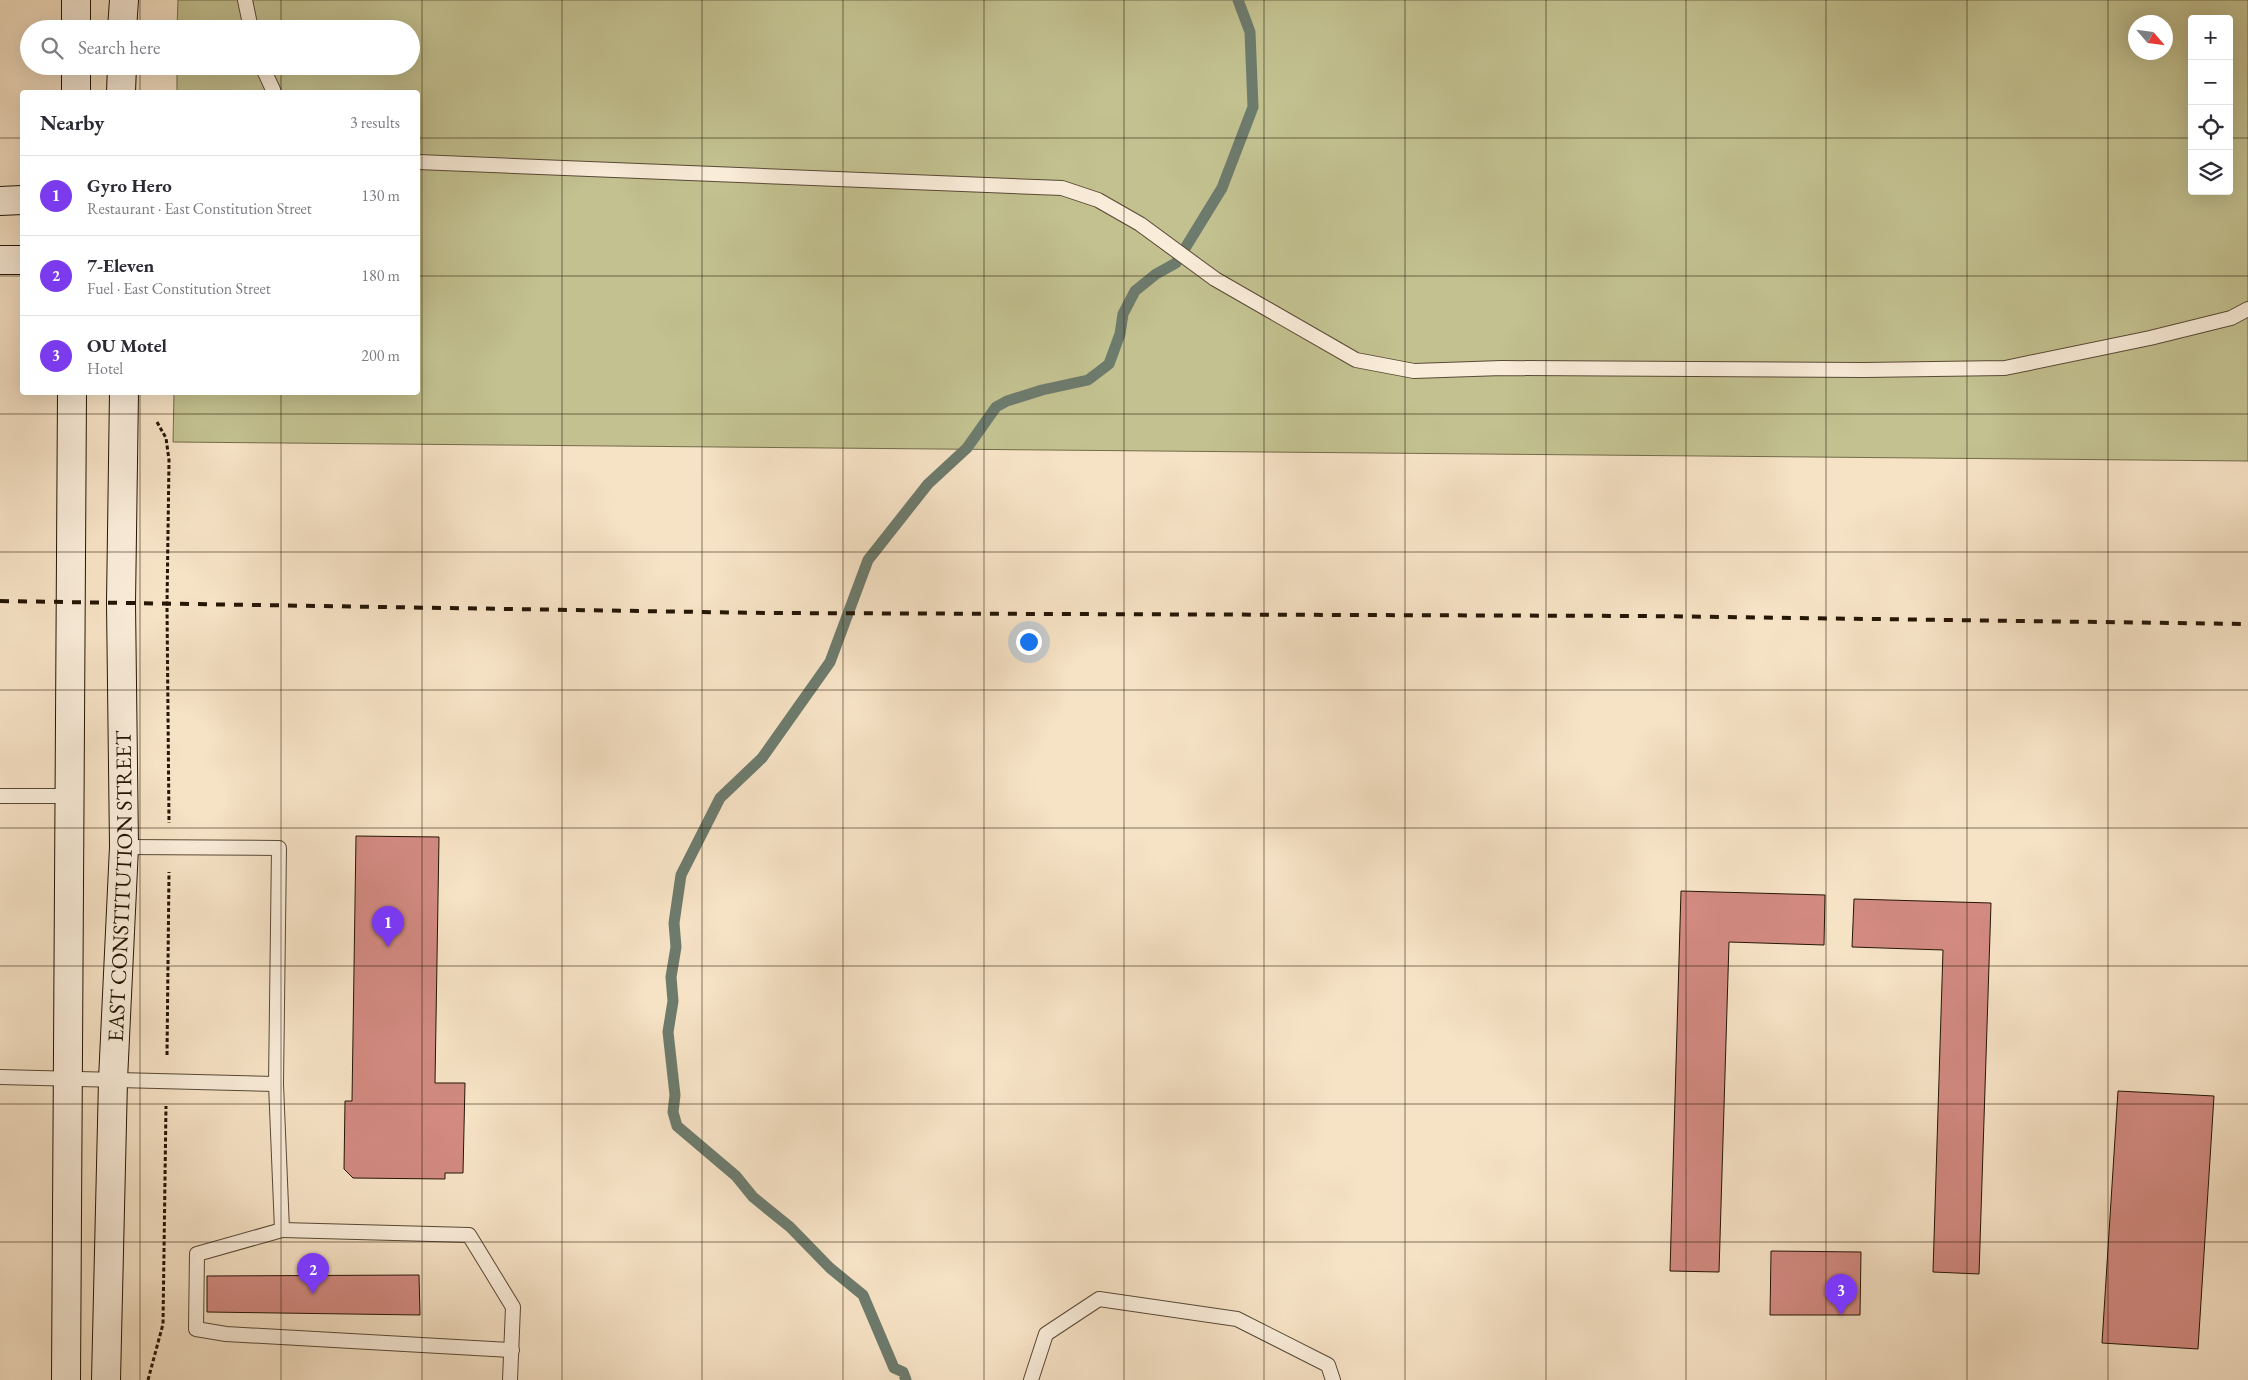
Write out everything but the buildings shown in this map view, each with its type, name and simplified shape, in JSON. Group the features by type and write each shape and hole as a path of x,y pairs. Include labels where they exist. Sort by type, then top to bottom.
{"main road":[{"path":"76,0 76,20"},
{"path":"123,20 124,0"},
{"path":"76,75 76,90"},
{"path":"121,90 122,75"},
{"path":"0,201 20,200"},
{"path":"0,260 20,260"},
{"name":"EAST CONSTITUTION STREET","path":"66,1380 72,395"},
{"name":"EAST CONSTITUTION STREET","path":"106,1380 113,1080 124,847 121,603 124,395"}],"lane":[{"path":"245,0 249,20"},
{"path":"266,75 273,90"},
{"path":"420,162 1062,188 1098,200 1151,231 1215,279 1356,360 1414,371 1502,368 1854,370 2005,368 2150,338 2231,318 2248,309"},
{"path":"0,796 70,796"},
{"path":"124,847 278,848 276,1084 282,1230"},
{"path":"0,1077 276,1084"},
{"path":"510,1380 512,1350 513,1307 469,1235 282,1230 196,1254 196,1329 226,1334 512,1350"},
{"path":"1032,1380 1046,1334 1099,1299 1237,1320 1328,1364 1333,1380"}],"path":[{"path":"148,1380 163,1324 169,846 167,605 169,460 166,438 154,417"}],"shaded area":[{"path":"178,0 2248,0 2248,461 173,442 174,395 420,395 420,90 177,90 177,75 420,75 420,20 177,20"}],"waterway":[{"path":"906,1380 903,1372 894,1368 863,1295 830,1268 790,1227 753,1197 736,1176 677,1126 673,1112 675,1095 668,1032 673,1001 671,977 676,947 674,923 681,875 720,798 762,758 830,662 868,560 928,484 967,448 996,407 1007,401 1042,390 1088,380 1109,364 1120,334 1123,314 1135,291 1156,274 1176,263 1222,188 1253,107 1250,32 1238,0"}],"railway":[{"path":"0,601 766,613 1646,616 2248,624"}],"place":[{"name":"Gyro Hero","path":"388,947"},
{"name":"7-Eleven","path":"313,1294"},
{"name":"OU Motel","path":"1841,1315"}]}
